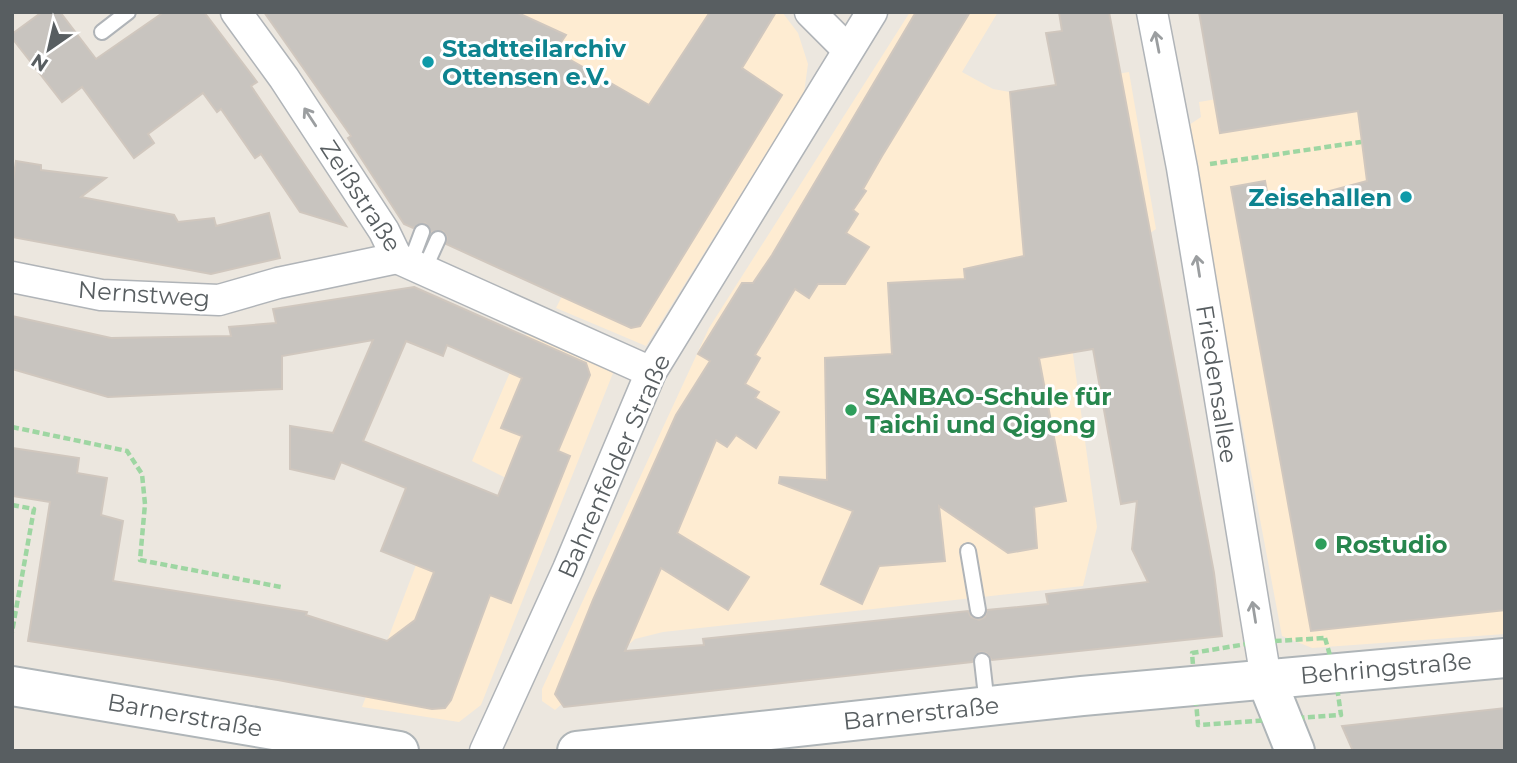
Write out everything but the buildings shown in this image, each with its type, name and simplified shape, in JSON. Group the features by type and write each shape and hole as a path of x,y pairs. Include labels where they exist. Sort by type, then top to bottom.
{"main road":[{"name":"Behringstraße","path":"1266,679 1505,657"},
{"name":"Barnerstraße","path":"577,751 987,706 1266,679"},
{"name":"Friedensallee","path":"1266,679 1296,751"},
{"name":"Barnerstraße","path":"12,686 267,735 399,751"}],"street":[{"name":"Zeißstraße","path":"236,12 285,78 384,231 410,264 651,372"},
{"path":"810,12 847,49"},
{"name":"Bahrenfelder Straße","path":"485,751 568,569 651,372 872,12"},
{"name":"Friedensallee","path":"1152,12 1182,168 1266,679"},
{"name":"Nernstweg","path":"12,277 101,295 219,300 278,283 410,264"}],"lane":[{"path":"102,32 128,12"},
{"path":"410,264 422,232"},
{"path":"410,264 438,239"},
{"path":"968,551 978,610"},
{"path":"982,661 987,706"}],"path":[{"path":"1182,168 1361,142"},
{"path":"12,427 127,451 142,474 145,504 140,560 281,587"},
{"path":"12,505 34,509 12,632"}],"shaded area":[{"path":"321,12 782,12 798,33 808,64 804,93 646,346 556,308 562,296"},
{"path":"910,12 998,12 962,72 993,89 1010,92 1129,72 1156,229 1150,233 1059,254 1097,527 1083,586 663,632 635,639 555,710 542,701 542,689 709,328"},
{"path":"1505,12 1505,634 1312,648 1282,636 1186,127 1201,117 1199,102 1270,90"},
{"path":"529,328 615,368 481,705 459,722 362,707 416,565 463,584 506,478 472,461"}],"place":[{"name":"Stadtteilarchiv Ottensen e.V.","path":"428,62"},
{"name":"Zeisehallen","path":"1406,197"},
{"name":"SANBAO-Schule für Taichi und Qigong","path":"851,410"},
{"name":"Rostudio","path":"1321,544"}]}
